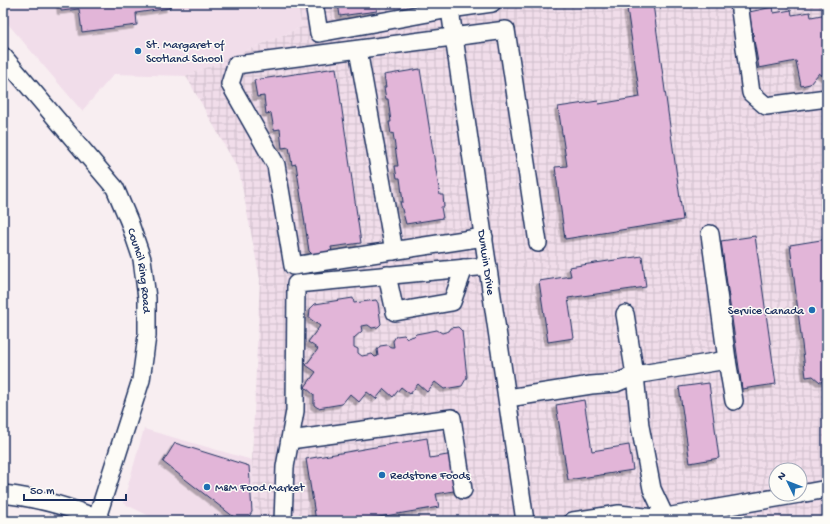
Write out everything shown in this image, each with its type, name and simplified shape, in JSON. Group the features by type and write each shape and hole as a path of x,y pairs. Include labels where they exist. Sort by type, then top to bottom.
{"street":[{"path":"314,3 319,33 449,6 492,3"},
{"path":"739,3 751,93 766,106 827,98"},
{"name":"Dunwin Drive","path":"449,6 525,521"},
{"path":"484,237 293,266 276,165 230,84 236,65 506,30 538,243"},
{"path":"358,50 394,251"},
{"name":"Council Ring Road","path":"3,56 114,188 129,220 142,259 147,298 147,336 141,380 98,520"},
{"path":"710,234 734,401"},
{"path":"283,521 285,467 295,411 296,284 488,266"},
{"path":"387,275 395,312 452,302 464,268"},
{"path":"625,314 635,375 640,426 659,519"},
{"path":"508,398 591,385 616,383 635,375 727,360"},
{"path":"290,440 452,418 463,490"},
{"path":"808,492 827,489"},
{"path":"3,494 57,505 98,520"},
{"path":"573,521 618,514 659,519 768,500"}],"shaded area":[{"name":"St. Margaret of Scotland School","path":"3,3 297,3 302,27 186,76 114,74 82,111 3,18"},
{"path":"297,3 827,3 827,521 256,521 252,460 260,279 239,171 186,76 302,27"},
{"path":"144,429 252,460 256,521 159,521 123,503"}],"building":[{"path":"60,3 169,3 170,8 136,13 137,25 82,32 79,9 61,11"},
{"path":"338,3 376,3 377,11 340,16"},
{"path":"653,4 683,220 565,239 555,167 567,166 558,107 598,101 599,104 640,97 627,8"},
{"path":"773,7 774,13 791,10 792,15 810,12 811,17 827,14 827,79 819,73 810,84 801,86 796,61 759,68 749,12"},
{"path":"336,68 361,243 331,247 332,252 314,256 309,251 296,164 292,165 289,147 282,148 280,129 274,130 271,113 266,114 264,96 257,97 254,80"},
{"path":"420,69 440,195 443,195 444,207 441,207 443,218 406,224 400,202 403,202 400,178 397,178 395,166 398,166 393,133 391,134 389,122 391,122 388,99 386,99 384,87 386,87 384,75"},
{"path":"755,236 776,384 742,389 721,241"},
{"name":"Service Canada","path":"827,239 827,381 820,382 813,376 806,377 790,245"},
{"path":"642,256 646,287 568,298 574,338 548,342 539,281 571,276 569,267"},
{"path":"353,298 354,303 376,300 378,303 381,324 378,327 372,328 368,325 361,326 362,331 354,338 354,347 358,349 358,353 362,356 372,354 375,357 378,356 377,350 380,346 387,345 394,347 393,341 396,336 404,335 407,338 416,334 437,330 442,333 449,331 451,328 458,327 462,331 467,377 462,386 444,389 435,382 427,392 418,384 410,394 401,387 393,397 384,389 376,399 367,392 359,402 350,394 342,404 318,408 314,405 314,395 305,387 316,372 306,365 318,349 308,342 320,326 309,318 310,309 315,304"},
{"path":"709,383 719,458 690,463 679,387"},
{"path":"584,400 592,451 629,445 633,470 568,480 556,405"},
{"name":"Redstone Foods","path":"427,438 430,458 453,454 459,490 436,494 439,507 355,521 316,521 306,459"},
{"path":"175,443 249,466 252,512 246,521 239,521 163,462"}],"place":[{"name":"St. Margaret of Scotland School","path":"138,51"},
{"name":"Service Canada","path":"812,310"},
{"name":"Redstone Foods","path":"382,475"},
{"name":"M&M Food Market","path":"207,487"}]}
